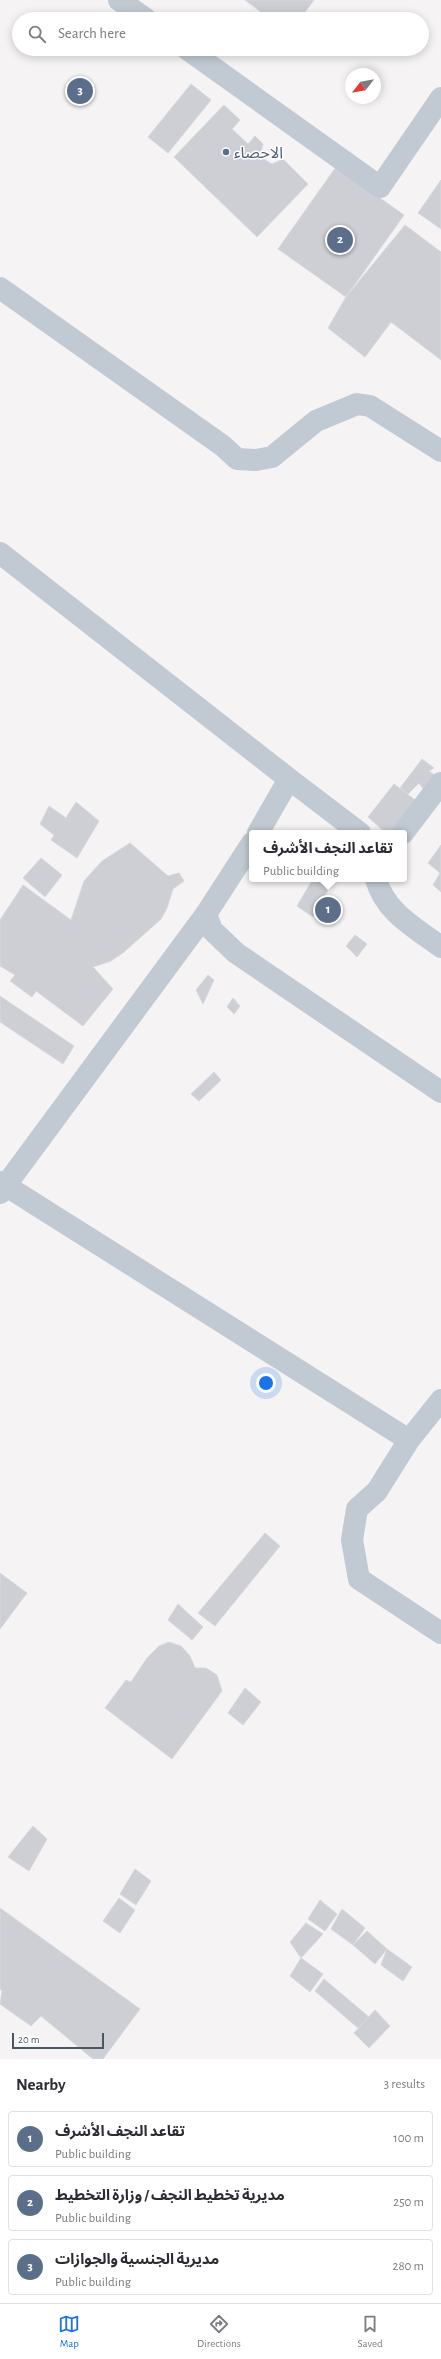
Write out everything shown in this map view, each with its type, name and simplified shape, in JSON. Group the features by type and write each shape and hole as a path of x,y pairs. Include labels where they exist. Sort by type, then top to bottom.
{"lane":[{"path":"119,0 136,12"},
{"path":"197,56 380,187 441,98"},
{"path":"0,288 223,446 237,459 256,460 272,456 316,421 357,404 370,406 441,451"},
{"path":"0,553 356,830"},
{"path":"260,830 289,779"},
{"path":"405,830 441,783"},
{"path":"249,848 206,914 2,1187 409,1440"},
{"path":"377,882 379,892 392,911 441,947"},
{"path":"206,914 212,930 236,953 441,1092"},
{"path":"441,1400 409,1440 377,1491 357,1509 352,1540 359,1579 441,1633"}],"building":[{"path":"245,0 314,0 305,12 261,12"},
{"path":"191,84 211,100 168,153 148,137"},
{"path":"224,105 240,120 232,129 248,144 255,136 263,144 260,157 272,164 283,159 308,184 257,237 174,157"},
{"path":"336,167 404,215 346,297 278,249"},
{"path":"441,180 441,229 418,213"},
{"path":"405,225 441,252 441,360 391,322 365,357 328,328 346,297"},
{"path":"422,759 434,768 429,771 439,778 427,794 419,783 408,794 400,788"},
{"path":"394,784 419,803 398,830 383,830 368,817"},
{"path":"76,802 99,821 77,858 51,840 54,835 40,824 49,806 66,818"},
{"path":"130,843 168,876 179,873 184,881 173,889 167,908 161,919 124,952 111,961 93,967 113,989 83,1026 36,991 32,997 10,981 15,975 0,966 0,920 23,885 71,920 84,881 102,861"},
{"path":"441,845 441,892 433,885 440,873 428,863"},
{"path":"41,858 62,875 45,897 23,878"},
{"path":"311,882 332,882 313,917 297,906"},
{"path":"355,935 367,944 357,957 346,946"},
{"path":"208,975 214,980 203,1004 196,990"},
{"path":"0,996 74,1046 63,1064 0,1022"},
{"path":"233,998 240,1006 234,1014 227,1007"},
{"path":"214,1072 221,1080 199,1101 191,1094"},
{"path":"265,1533 280,1546 215,1626 198,1613"},
{"path":"0,1573 27,1593 0,1629"},
{"path":"178,1604 203,1627 192,1640 168,1620"},
{"path":"169,1642 181,1646 190,1656 195,1668 206,1668 217,1675 222,1691 172,1759 105,1708 126,1680 131,1682 147,1658 159,1646"},
{"path":"245,1688 261,1702 243,1725 228,1713"},
{"path":"33,1826 47,1839 29,1871 8,1857"},
{"path":"135,1869 151,1881 136,1905 120,1894"},
{"path":"119,1898 135,1910 120,1933 103,1921"},
{"path":"320,1900 337,1914 325,1931 308,1919"},
{"path":"0,1908 140,2009 103,2059 93,2059 41,2016 31,2026 0,2004 2,1991 0,1989"},
{"path":"342,1909 365,1928 353,1945 331,1929"},
{"path":"306,1923 323,1934 301,1958 290,1942"},
{"path":"367,1931 387,1949 375,1964 353,1945"},
{"path":"387,1949 412,1967 403,1981 381,1965"},
{"path":"301,1958 323,1974 310,1992 290,1976"},
{"path":"324,1979 369,2017 358,2028 315,1991"},
{"path":"375,2010 390,2026 369,2048 354,2033"}],"place":[{"name":"مديرية الجنسية والجوازات","path":"80,91"},
{"name":"الاحصاء","path":"226,152"},
{"name":"مديرية تخطيط النجف / وزارة التخطيط","path":"340,240"},
{"name":"تقاعد النجف الأشرف","path":"328,910"}]}
